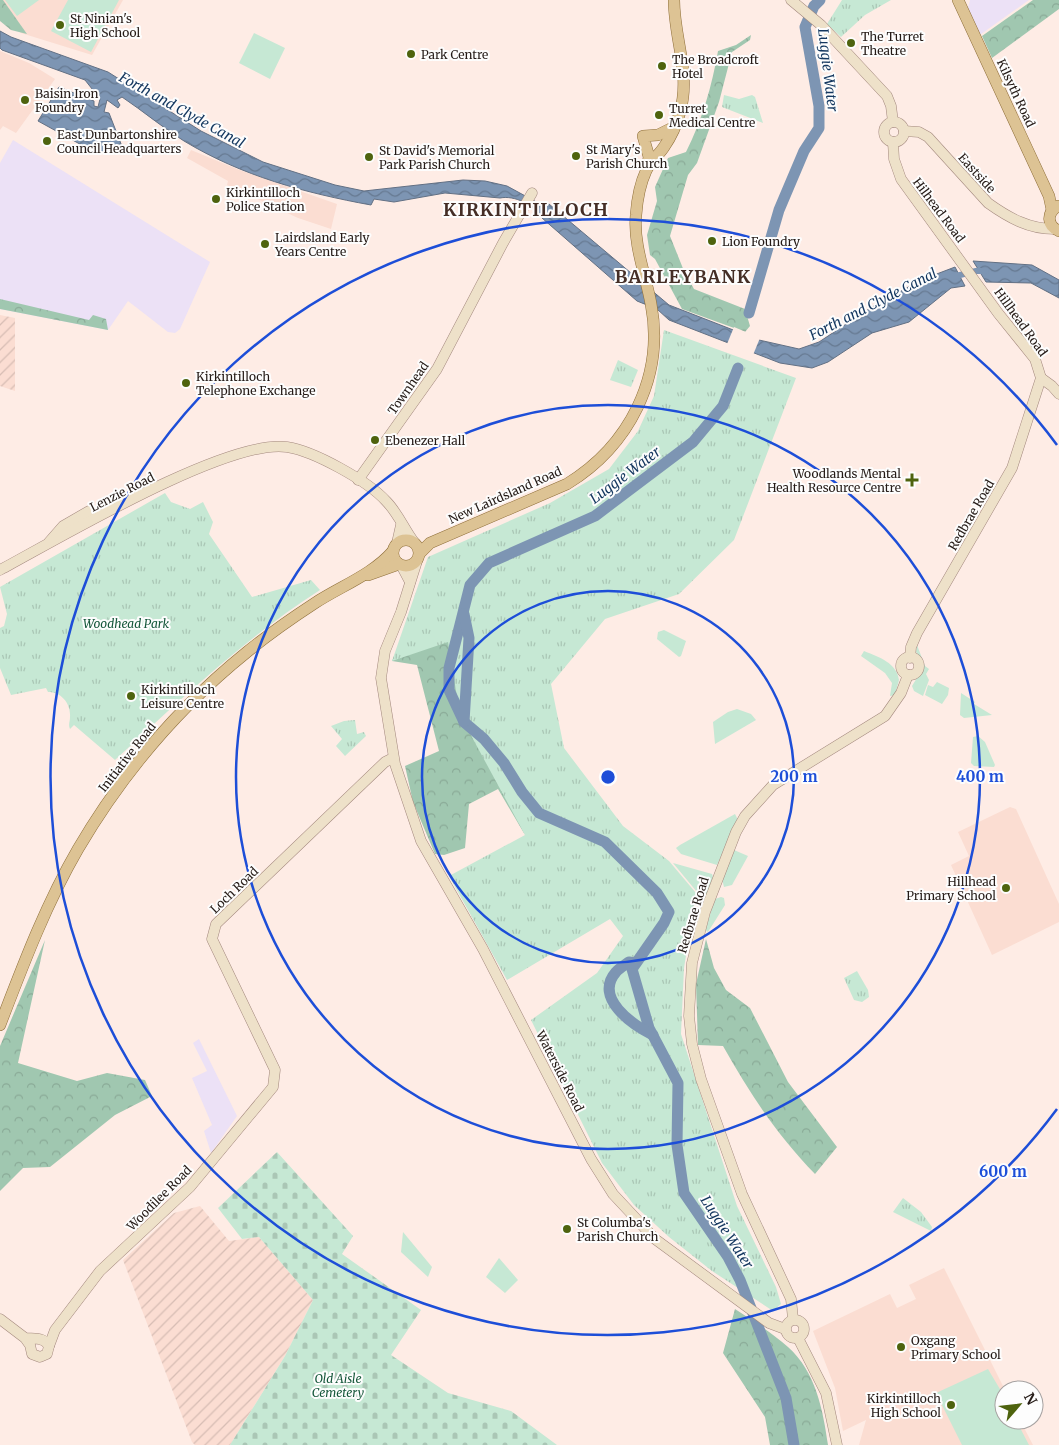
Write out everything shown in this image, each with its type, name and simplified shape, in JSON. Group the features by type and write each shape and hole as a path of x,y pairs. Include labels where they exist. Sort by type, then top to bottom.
{"main road":[{"path":"664,148 680,112 684,82 684,66 674,0"},
{"name":"Kilsyth Road","path":"959,0 1049,196 1055,217"},
{"path":"646,169 649,154 644,136 658,135 674,127"},
{"name":"New Lairdsland Road","path":"416,550 567,484 603,458 628,426 642,398 652,357 653,323 636,228 646,169 664,148"},
{"name":"New Lairdsland Road","path":"641,191 662,159 664,148"},
{"path":"405,539 416,550 410,566 400,565 362,577 405,539"},
{"path":"395,547 394,557 400,565"},
{"name":"Initiative Road","path":"0,1025 30,946 64,876 104,807 132,771 180,714 245,654 316,602 362,577"}],"street":[{"path":"791,0 821,25 887,96 891,106 893,122"},
{"path":"893,122 899,123 904,131 902,139 893,142 888,140 884,133 886,127 893,122"},
{"name":"Eastside","path":"904,131 919,132 928,137 988,203 1013,220 1037,227 1055,217"},
{"name":"Hilhead Road","path":"893,142 894,159 901,179 980,286"},
{"name":"Townhead","path":"358,480 437,369 503,243 532,193"},
{"name":"Hillhead Road","path":"980,286 1035,359 1041,378 1059,394"},
{"name":"Redbrae Road","path":"794,1319 791,1299 742,1194 701,1079 692,1044 689,1016 692,963 705,912 736,832 745,816 773,786 885,716 901,693 908,675 915,674 919,668 918,662 910,658 911,647 917,633 1012,468 1041,378"},
{"name":"Lenzie Road","path":"0,570 159,487 227,457 260,447 287,447 300,450 320,458 358,480"},
{"path":"358,480 386,501 394,511 416,550"},
{"path":"45,546 63,526 88,511"},
{"path":"395,547 401,525"},
{"name":"Waterside Road","path":"416,550 415,572 410,582 402,612 381,664 381,685 393,758 421,841 483,949 601,1176 621,1204 647,1232 769,1323 785,1329"},
{"path":"400,565 410,582"},
{"name":"Loch Road","path":"276,1080 275,1070 212,939 212,932 216,924 313,830 385,762 393,758"},
{"name":"Woodilee Road","path":"0,1319 37,1342 55,1330 100,1271 190,1187 273,1087 276,1080"},
{"path":"794,1319 800,1321 804,1326 803,1334 798,1338 790,1337 785,1329 786,1324 794,1319"},
{"path":"798,1338 826,1393 837,1445"}],"shaded area":[{"name":"St Ninian's High School","path":"0,0 123,0 92,55 21,33 0,17"},
{"path":"970,0 1029,0 977,37 967,12"},
{"path":"0,51 29,63 55,79 16,133 3,126 0,130"},
{"path":"13,140 210,262 180,329 175,333 168,332 128,301 108,330 0,309 0,163"},
{"path":"191,150 237,169 337,204 331,229 298,218 227,185 228,181 187,158"},
{"path":"0,315 15,318 15,391 0,386"},
{"name":"Hillhead Primary School","path":"1010,807 1016,809 1059,904 1059,922 992,955 951,865 969,856 958,832"},
{"path":"199,1039 237,1116 211,1153 204,1131 212,1125 192,1078 207,1071 193,1043"},
{"path":"200,1206 229,1241 259,1237 313,1300 285,1356 230,1445 195,1445 192,1442 123,1260 174,1213"},
{"name":"Oxgang Primary School","path":"944,1268 1000,1380 994,1380 994,1430 1025,1430 1033,1445 859,1445 866,1420 843,1431 835,1388 813,1331 890,1294 897,1308 916,1299 909,1285"}],"green space":[{"path":"0,0 3,0 27,34 11,30 0,21"},
{"path":"5,0 39,0 17,16"},
{"path":"68,0 119,0 91,52 51,31"},
{"path":"842,0 891,0 865,15 841,37 827,24"},
{"path":"1033,0 1059,0 1059,9 992,58 982,36"},
{"path":"254,33 285,48 270,79 239,63"},
{"path":"751,35 750,40 732,52 719,102 697,163 688,175 670,236 684,271 694,289 745,309 750,326 745,332 682,309 655,259 650,255 647,235 657,201 655,187 668,158 686,152 692,140 706,103 718,51 736,45"},
{"path":"724,95 739,99 752,95 755,97 763,123 722,107"},
{"path":"0,299 89,320 93,315 106,319 108,330 0,309"},
{"path":"664,330 796,378 734,540 679,594 605,619 551,684 564,748 623,826 669,861 696,893 684,968 681,1034 737,1206 776,1287 781,1304 773,1311 712,1271 669,1237 634,1205 602,1163 531,1020 597,973 623,936 610,919 507,980 449,876 525,835 460,715 448,642 392,661 428,557 550,503 609,469 638,431 654,396"},
{"path":"618,360 638,370 631,387 610,380"},
{"name":"Woodhead Park","path":"165,493 171,502 190,509 203,502 213,522 209,534 252,597 311,580 320,590 265,628 239,649 115,760 74,725 70,729 69,707 61,696 48,692 46,688 11,695 0,668 0,628 4,626 7,614 0,587"},
{"path":"427,575 525,835 498,789 469,804 465,848 444,855 435,854 413,802 405,766 439,751 417,665 392,661 414,612"},
{"path":"664,630 686,641 681,656 679,657 657,639 658,632"},
{"path":"917,645 925,666 929,669 926,674 929,680 923,696 914,691 912,686 923,668 922,660 916,652"},
{"path":"864,651 886,661 895,669 899,680 895,695 890,696 892,683 885,673 861,656"},
{"path":"937,682 949,688 948,695 942,704 925,695 928,685 933,687"},
{"path":"961,693 992,715 964,718 960,715"},
{"path":"737,709 751,714 756,720 715,744 713,722 728,712"},
{"path":"355,720 357,734 364,732 366,736 345,756 336,746 342,739 331,726 344,721"},
{"path":"978,736 985,742 995,765 994,767 974,766 971,763 973,737"},
{"path":"735,814 738,820 717,865 681,854 676,848 680,845"},
{"path":"734,850 748,856 732,885 724,887 722,879"},
{"path":"673,863 712,874 713,877 701,910 697,892"},
{"path":"724,898 725,905 708,932 705,930 715,899"},
{"path":"706,939 714,968 726,990 750,1008 788,1082 837,1147 815,1174 788,1144 765,1113 743,1081 723,1046 698,1045 696,984"},
{"path":"45,940 18,1063 77,1081 107,1073 145,1080 152,1096 115,1115 50,1167 23,1168 0,1191 0,1046"},
{"path":"857,971 868,990 869,997 862,1002 854,1000 844,978"},
{"name":"Old Aisle Cemetery","path":"277,1152 353,1236 342,1254 421,1310 391,1355 448,1393 511,1411 557,1445 230,1445 285,1356 313,1300 259,1237 242,1239 218,1208"},
{"path":"903,1198 921,1212 932,1227 931,1231 893,1212"},
{"path":"403,1232 432,1267 428,1277 401,1252"},
{"path":"499,1258 518,1280 505,1293 486,1277"},
{"path":"735,1309 782,1342 798,1357 817,1392 824,1418 828,1445 770,1445 765,1417 723,1353"},
{"path":"988,1369 995,1380 994,1430 1021,1430 1029,1445 962,1445 936,1393"}],"water":[{"path":"0,31 11,37 108,72 201,131 263,162 335,185 364,191 463,180 485,181 507,186 540,204 549,204 669,305 759,340 799,349 819,342 872,307 921,280 955,267 965,286 951,288 909,322 872,333 828,362 812,368 780,363 669,320 657,309 637,301 542,218 539,213 524,202 512,198 445,193 394,202 374,199 371,205 298,189 228,164 206,153 176,136 122,97 117,100 120,105 118,108 107,100 104,112 109,113 123,149 104,152 87,148 38,121 59,87 94,101 94,106 98,107 100,99 85,80 2,50 0,48"},
{"path":"973,261 1032,265 1059,280 1059,298 1031,283 986,282"}],"pier":[{"path":"734,327 760,338 753,355 727,344"}],"waterway":[{"name":"Luggie Water","path":"749,313 779,210 804,151 819,128 819,106 805,27 814,6 820,0"},
{"name":"Forth and Clyde Canal","path":"952,277 976,271 986,271"},
{"name":"Luggie Water","path":"738,368 723,406 693,442 595,516 489,563 470,585 449,668 449,690 464,722 484,739 504,763 522,792 539,813 605,842 657,893 669,912 664,923 632,969 649,1028 678,1083 677,1145 684,1193 728,1257 740,1280 786,1398 794,1445"},
{"name":"Luggie Water","path":"464,614 469,638 464,722"},
{"name":"Luggie Water","path":"635,963 629,962 617,971 610,982 609,991 612,1001 626,1018 653,1035"}],"place":[{"name":"St Ninian's High School","path":"60,25"},
{"name":"The Turret Theatre","path":"851,43"},
{"name":"Park Centre","path":"411,54"},
{"name":"The Broadcroft Hotel","path":"662,66"},
{"name":"Baisin Iron Foundry","path":"25,100"},
{"name":"Turret Medical Centre","path":"659,115"},
{"name":"East Dunbartonshire Council Headquarters","path":"47,141"},
{"name":"St Mary's Parish Church","path":"576,156"},
{"name":"St David's Memorial Park Parish Church","path":"369,157"},
{"name":"Kirkintilloch Police Station","path":"216,199"},
{"name":"Lion Foundry","path":"712,241"},
{"name":"Lairdsland Early Years Centre","path":"265,244"},
{"name":"Kirkintilloch Telephone Exchange","path":"186,383"},
{"name":"Ebenezer Hall","path":"375,440"},
{"name":"Woodlands Mental Health Resource Centre","path":"912,480"},
{"name":"Kirkintilloch Leisure Centre","path":"131,696"},
{"name":"Hillhead Primary School","path":"1006,888"},
{"name":"St Columba's Parish Church","path":"567,1229"},
{"name":"Oxgang Primary School","path":"901,1347"},
{"name":"Kirkintilloch High School","path":"951,1405"}],"district":[{"name":"KIRKINTILLOCH","path":"526,209"},
{"name":"BARLEYBANK","path":"683,276"}]}
